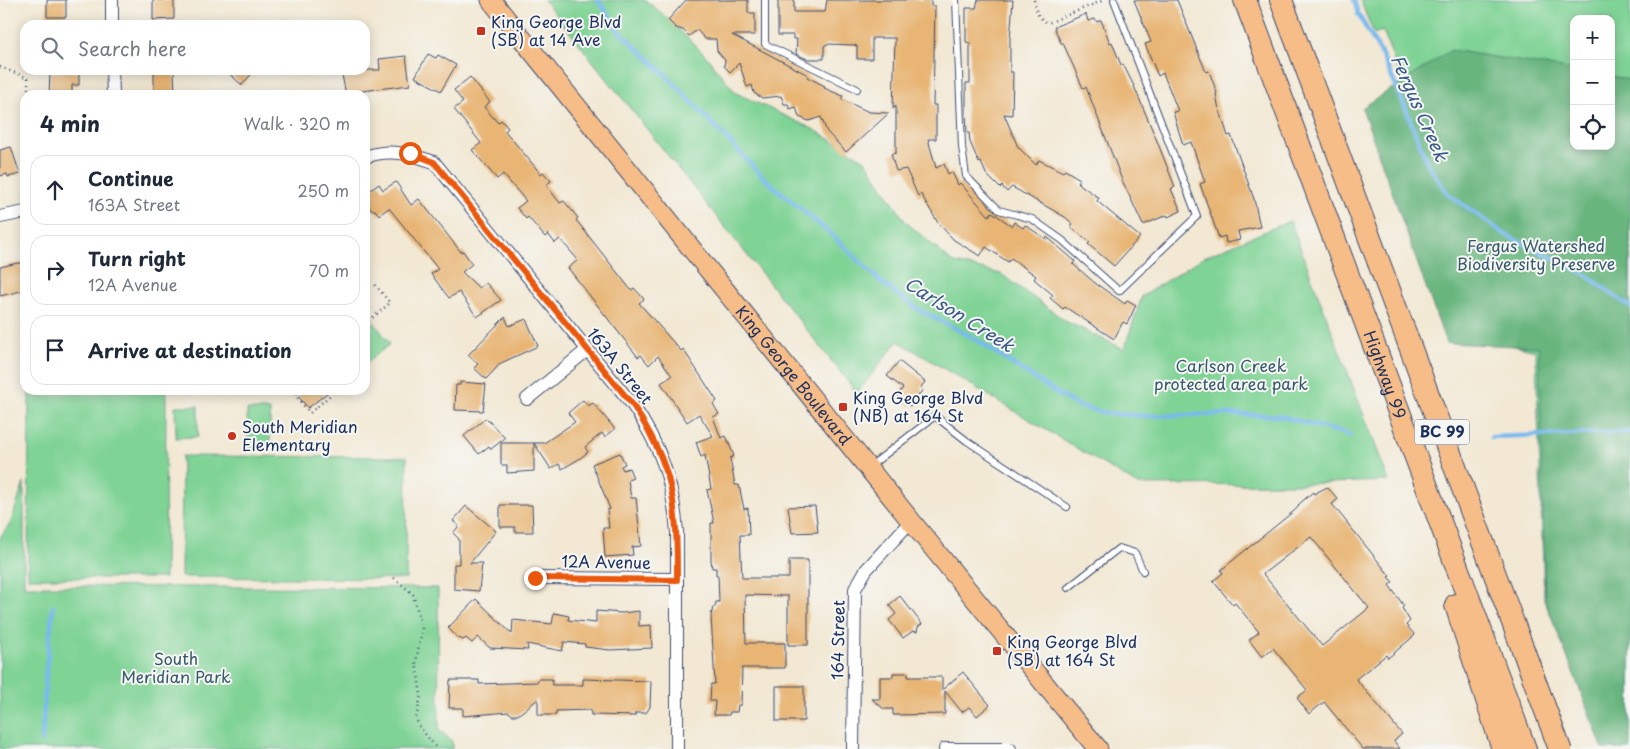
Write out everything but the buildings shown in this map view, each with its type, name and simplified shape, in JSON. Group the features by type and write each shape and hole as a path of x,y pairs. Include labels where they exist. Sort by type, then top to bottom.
{"highway":[{"name":"Highway 99","path":"1245,0 1525,749"},
{"name":"Highway 99","path":"1281,0 1560,749"},
{"path":"1288,0 1324,115"},
{"path":"1399,410 1456,604 1502,749"}],"main road":[{"name":"King George Boulevard","path":"491,0 868,468 1098,749"}],"street":[{"path":"112,0 112,20"},
{"path":"112,75 112,90"},
{"name":"163A Street","path":"370,155 381,152 410,153 434,162 587,350 650,432 665,464 674,499 677,580 677,749"},
{"path":"0,218 20,213"},
{"path":"527,399 587,350"},
{"name":"164 Street","path":"853,749 855,589 866,570 911,521"},
{"name":"12A Avenue","path":"535,578 677,580"},
{"path":"945,749 1010,749"}],"lane":[{"path":"765,0 765,44 857,89"},
{"path":"956,0 962,147 966,176 999,210 1032,219 1062,240 1119,291 1197,216 1114,0"},
{"path":"868,468 935,416 967,441 1067,507"},
{"path":"1068,588 1119,548 1135,553 1143,571"}],"path":[{"path":"1034,0 1036,13 1041,20 1048,22 1104,0"},
{"path":"0,67 20,75"},
{"path":"20,75 28,78 28,90"},
{"path":"370,320 390,303 373,282"},
{"path":"295,395 310,413 330,395"},
{"path":"394,578 413,594 420,620 422,628 416,662 421,695 416,718 419,726 437,749"}],"green space":[{"name":"Carlson Creek protected area park","path":"544,0 645,0 664,15 705,55 736,93 813,129 865,160 905,221 952,262 1001,274 1067,322 1124,349 1142,296 1204,257 1290,221 1389,481 1297,484 1138,485 898,341 857,393"},
{"name":"Fergus Watershed Biodiversity Preserve","path":"1360,0 1630,0 1630,732 1602,732 1544,600 1536,351 1458,333 1451,216 1383,31 1374,34"},
{"name":"Fergus Watershed Biodiversity Preserve","path":"1451,50 1570,69 1570,150 1615,150 1615,77 1630,80 1630,749 1603,749 1545,600 1539,347 1446,343 1362,108"},
{"path":"374,322 390,344 370,360 370,325"},
{"path":"29,395 166,395 165,578 28,578"},
{"path":"175,406 198,406 198,437 176,438"},
{"path":"247,410 270,410 270,449 248,450"},
{"path":"182,456 407,457 406,579 181,577"},
{"name":"South Meridian Park","path":"24,483 24,586 438,588 439,730 452,741 452,749 0,749 0,537 10,524"}],"waterway":[{"name":"Carlson Creek","path":"598,0 619,31 666,75 765,179 831,234 881,282 919,310 970,336 1078,406 1106,413 1144,416 1231,414 1280,416 1351,435"},
{"name":"Fergus Creek","path":"1354,0 1358,14 1381,53 1428,165 1448,194 1506,235 1582,272 1630,307"},
{"name":"Carlson Creek","path":"1491,437 1630,432"},
{"path":"42,741 46,670 53,607"}],"place":[{"name":"King George Blvd (SB) at 14 Ave","path":"481,31"},
{"name":"King George Blvd (NB) at 164 St","path":"843,407"},
{"name":"South Meridian Elementary","path":"232,436"},
{"name":"King George Blvd (SB) at 164 St","path":"997,651"}],"route":[{"path":"410,153 434,162 632,404 650,432 665,464 674,499 677,532 677,580 535,578"}]}
